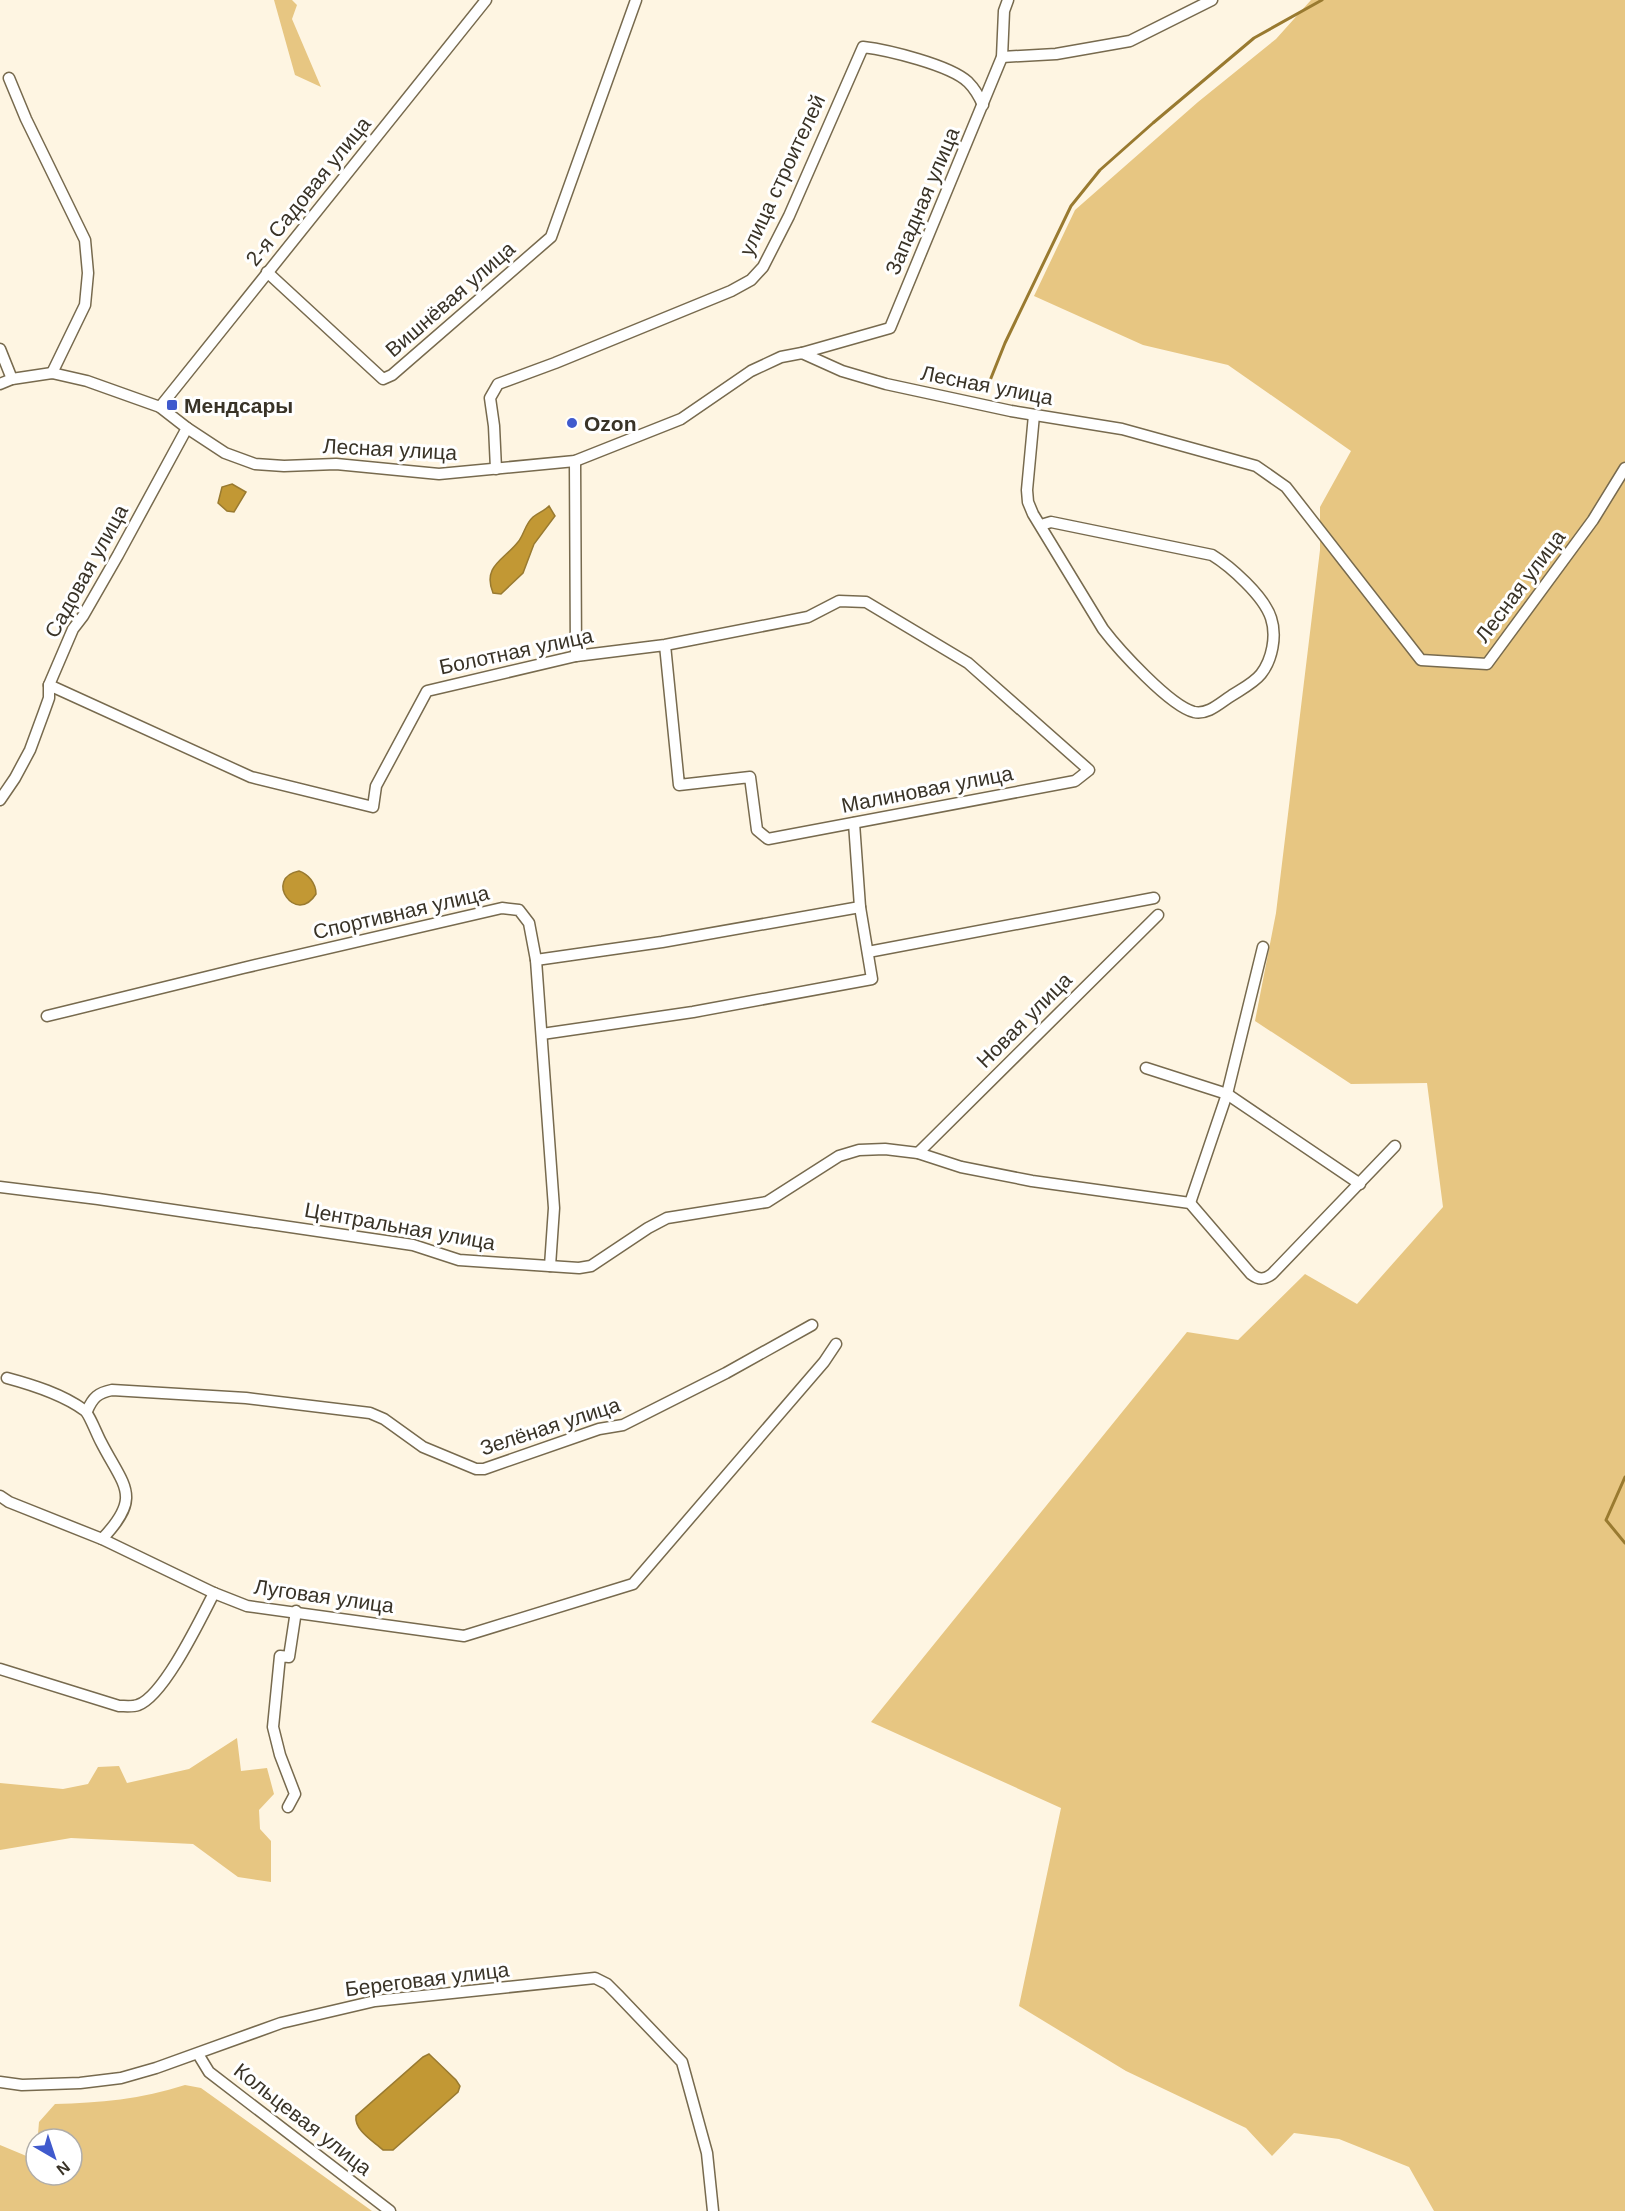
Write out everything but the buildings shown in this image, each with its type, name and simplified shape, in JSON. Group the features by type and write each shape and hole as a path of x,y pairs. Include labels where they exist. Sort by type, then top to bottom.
{"street":[{"name":"2-я Садовая улица","path":"160,407 486,0"},
{"name":"Вишнёвая улица","path":"267,272 383,379 392,375 551,237 636,0"},
{"name":"Западная улица","path":"802,353 890,328 1002,57 1004,11 1008,0"},
{"path":"1002,57 1056,54 1130,41 1212,0"},
{"name":"улица строителей","path":"496,469 494,426 489,398 498,384 566,359 731,291 751,280 763,267 789,216 863,47 927,62 966,80 983,105"},
{"path":"9,78 26,119 86,240 88,273 85,306 52,373"},
{"path":"0,349 12,379"},
{"name":"Лесная улица","path":"187,428 225,453 255,464 284,466 336,464 440,474 575,461 681,419 751,371 781,357 802,353 842,371 886,384 1034,415 1122,429 1256,466 1286,487 1421,660 1487,664 1593,520 1625,468"},
{"path":"0,384 12,379 52,373 87,381 160,407 187,428"},
{"path":"1034,415 1027,490 1028,502 1041,525 1103,629 1116,647 1184,708 1197,713 1212,709 1260,676 1270,660 1273,640 1271,617 1260,599 1227,564 1212,555 1051,522 1041,525"},
{"name":"Садовая улица","path":"0,800 30,750 49,698 47,691 49,685 73,628 83,616 118,555 187,428"},
{"path":"575,461 576,656"},
{"name":"Болотная улица","path":"49,685 251,777 374,807 376,786 427,691 576,656 665,645 808,617 839,601 866,602"},
{"name":"Малиновая улица","path":"665,645 679,786 750,777 756,830 768,839 1075,781 1089,770 968,663 866,602"},
{"path":"542,1034 693,1012 872,979 860,907 854,823"},
{"path":"868,951 1154,898"},
{"path":"536,960 662,942 860,907"},
{"name":"Спортивная улица","path":"47,1016 254,965 502,908 514,908 524,915 529,923 536,960 554,1208 550,1266"},
{"name":"Новая улица","path":"918,1154 1158,915"},
{"path":"1190,1203 1227,1094 1263,947"},
{"path":"1146,1068 1227,1094 1360,1184"},
{"path":"918,1154 961,1167 1020,1179 1190,1203 1251,1274 1258,1279 1265,1279 1395,1146"},
{"name":"Центральная улица","path":"0,1187 413,1245 459,1260 567,1269 591,1266 667,1218 767,1202 839,1156 859,1150 885,1149 918,1154"},
{"name":"Зелёная улица","path":"87,1411 92,1399 99,1393 112,1390 246,1398 350,1410 377,1416 423,1447 476,1469 484,1469 599,1429 623,1425 726,1373 812,1324"},
{"name":"Луговая улица","path":"0,1496 9,1502 102,1539 214,1593 247,1605 464,1636 633,1584 824,1362 836,1344"},
{"path":"7,1378 40,1387 87,1411 126,1486 128,1498 123,1513 102,1539"},
{"path":"0,1669 119,1706 137,1706 152,1696 164,1681 214,1593"},
{"path":"288,1807 295,1794 280,1755 273,1727 280,1656 289,1657 296,1611"},
{"name":"Береговая улица","path":"0,2082 22,2085 80,2083 121,2078 198,2054 281,2023 375,2001 595,1978 607,1984 682,2062 706,2153 713,2211"},
{"name":"Кольцевая улица","path":"198,2054 209,2072 390,2211"}],"shaded area":[{"path":"274,0 292,0 297,5 292,19 321,87 295,75"},
{"path":"1311,0 1625,0 1625,2211 1434,2211 1409,2167 1339,2139 1294,2133 1272,2156 1246,2128 1126,2071 1019,2006 1061,1808 871,1722 1187,1332 1238,1340 1305,1274 1357,1304 1443,1207 1427,1083 1351,1084 1255,1021 1276,913 1320,550 1320,507 1351,451 1228,365 1143,345 1034,296 1075,210 1198,102 1276,39"},
{"path":"232,484 246,492 234,512 227,511 218,503 222,487"},
{"path":"549,506 555,516 534,544 523,573 501,594 493,593 490,584 492,570 518,542 530,520"},
{"path":"299,871 311,879 316,894 308,902 300,905 292,903 283,890 284,882 289,875"},
{"path":"237,1738 241,1771 267,1768 274,1794 259,1810 260,1829 271,1841 271,1882 238,1877 193,1844 71,1838 0,1850 0,1783 63,1789 88,1784 98,1767 119,1766 127,1783 189,1769"},
{"path":"429,2054 456,2080 460,2086 458,2092 393,2150 383,2150 361,2131 356,2116"},
{"path":"185,2085 201,2088 372,2211 0,2211 0,2145 24,2155 24,2187 84,2187 84,2127 39,2127 39,2122 55,2104 88,2103 153,2094"}],"waterway":[{"path":"985,393 1005,343 1071,206 1100,170 1254,38 1322,0"},
{"path":"1625,1477 1606,1520 1625,1543"}],"place":[{"name":"Мендсары","path":"172,405"},
{"name":"Ozon","path":"572,423"}]}
